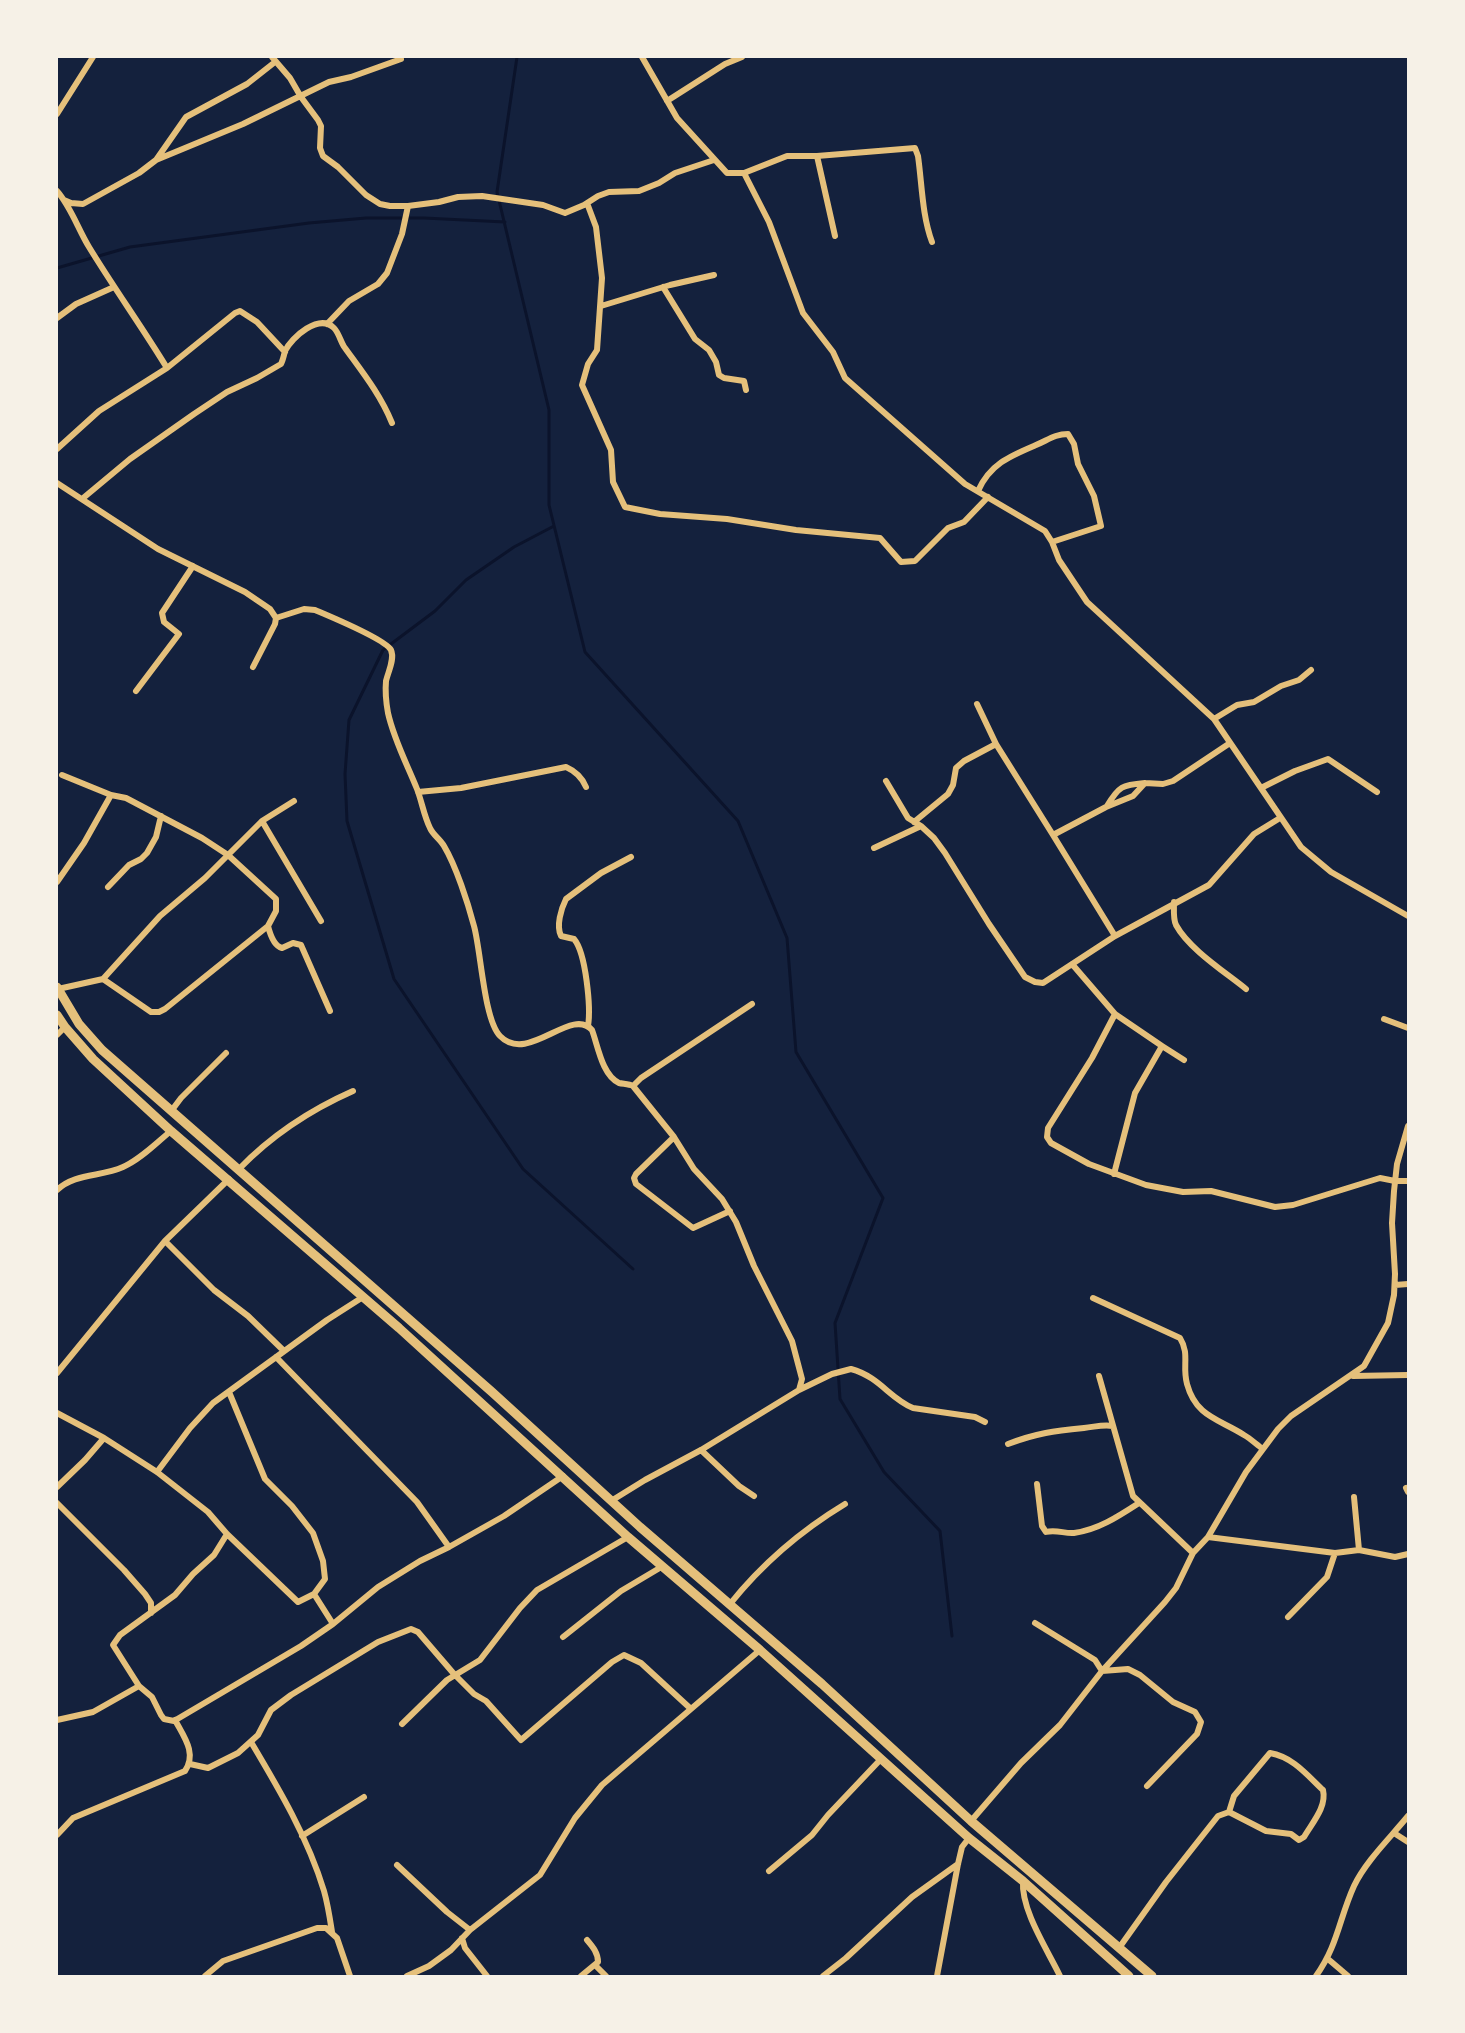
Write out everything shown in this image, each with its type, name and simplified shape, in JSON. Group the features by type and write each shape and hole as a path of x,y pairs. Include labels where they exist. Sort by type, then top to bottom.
{"main road":[{"path":"57,988 79,1024 102,1050 492,1392 611,1501 822,1684 971,1821 1152,1976"},
{"path":"57,1015 93,1059 171,1131 363,1297 628,1536 760,1650 969,1838 1023,1881 1129,1976"},
{"path":"143,1105 153,1093"},
{"path":"811,1697 822,1684"}],"street":[{"path":"57,114 93,57"},
{"path":"642,57 677,118 727,173 744,173 787,156 817,156 915,148 918,156 924,211 928,222 927,229 932,242"},
{"path":"667,100 725,64 742,57"},
{"path":"64,200 83,204 139,173 156,160 243,124 329,82 351,77 401,58"},
{"path":"156,160 186,117 247,84 274,60 290,78 321,126 320,148 323,156 366,195 380,204 408,206 459,197 482,196 543,205 565,213 609,192 639,190 659,183 675,173 714,160"},
{"path":"817,156 835,236"},
{"path":"744,173 769,222 803,313 833,352 845,378 952,473 1045,531 1059,560 1087,602 1214,719 1301,848 1331,872 1408,916"},
{"path":"57,191 114,287 167,368"},
{"path":"587,203 596,227 602,278 597,350 588,364 582,384 611,450 613,482 626,507 660,514 727,519 796,530 880,538 902,562 915,561 948,528 964,522 988,497"},
{"path":"82,499 129,459 194,414 227,392 281,364 285,352 306,328 327,324 349,301 378,284 387,273 402,234 408,206"},
{"path":"601,306 663,287 714,275"},
{"path":"57,318 76,304 114,287"},
{"path":"663,287 695,339 709,350 716,362 719,375 744,381 746,390"},
{"path":"57,449 99,411 167,368 235,313 240,311 257,322 285,352"},
{"path":"327,324 335,329 344,347 384,402 392,423"},
{"path":"978,491 984,477 1007,457 1057,434 1068,434 1074,444 1078,464 1094,496 1101,526 1052,542"},
{"path":"57,483 158,549 245,592 270,609 276,618 275,624 253,667"},
{"path":"136,691 178,637 178,631 164,622 162,613 193,566"},
{"path":"276,618 304,609 315,610 384,643 390,650 392,658 385,695 388,713 428,825 444,846 471,917 478,945 485,993 494,1025 500,1036 510,1043 525,1045 577,1023 588,1026 592,1030 612,1078 621,1084 633,1086 674,1137 694,1169 730,1211 754,1266 792,1341 802,1379 799,1390"},
{"path":"1214,719 1238,705 1254,702 1281,686 1299,680 1311,670"},
{"path":"977,704 996,744 1115,936"},
{"path":"1106,807 1120,788 1126,784 1163,784 1173,781 1230,743"},
{"path":"914,822 948,794 953,785 956,768 964,761 996,744"},
{"path":"1261,788 1295,771 1328,759 1357,776 1377,792"},
{"path":"418,792 461,788 566,767 583,779 586,787"},
{"path":"62,775 111,795 126,798 161,816 228,855 276,899 276,911 268,926 193,988 159,1012 150,1012 103,979"},
{"path":"886,781 908,818 934,838 945,853 1025,977 1043,983 1115,936 1209,885 1254,834 1280,818"},
{"path":"1053,835 1106,807 1133,796 1145,783"},
{"path":"57,882 84,843 111,795"},
{"path":"57,988 103,979 160,916 205,878 262,821 294,801"},
{"path":"108,887 129,865 147,853 156,837 161,816"},
{"path":"262,821 321,921"},
{"path":"874,848 921,826"},
{"path":"588,1026 588,989 580,948 574,939 561,936 558,928 563,904 566,899 601,873 631,856"},
{"path":"1174,902 1175,923 1181,932 1195,947 1246,989"},
{"path":"268,926 278,947 285,948 293,942 301,945 330,1011"},
{"path":"1072,964 1115,1014 1184,1060"},
{"path":"633,1086 641,1078 752,1004"},
{"path":"1115,1014 1092,1058 1048,1128 1047,1137 1051,1143 1089,1164 1165,1190 1211,1191 1275,1207 1293,1205 1380,1178 1408,1181"},
{"path":"1384,1019 1408,1028"},
{"path":"57,1035 65,1027"},
{"path":"1114,1174 1135,1093 1162,1046"},
{"path":"172,1110 226,1053"},
{"path":"239,1169 279,1133 302,1117 353,1091"},
{"path":"971,1821 1021,1763 1060,1725 1102,1671 1176,1588 1193,1553 1208,1537 1246,1472 1278,1429 1291,1416 1364,1366 1388,1323 1395,1284 1392,1223 1395,1181 1397,1164 1408,1126"},
{"path":"57,1190 68,1181 120,1168 133,1162 171,1131"},
{"path":"674,1137 636,1174 634,1178 636,1184 693,1228 730,1211"},
{"path":"57,1373 165,1241 229,1179"},
{"path":"165,1241 214,1290 248,1316 284,1351"},
{"path":"1395,1284 1408,1284"},
{"path":"157,1472 190,1428 213,1403 327,1320 363,1297"},
{"path":"1093,1298 1180,1338 1187,1349 1184,1374 1188,1388 1204,1414 1244,1435 1263,1449"},
{"path":"276,1357 417,1502 449,1547"},
{"path":"611,1501 702,1450 799,1390 832,1374 851,1369 879,1382 904,1404 913,1408 975,1417 985,1422"},
{"path":"1352,1376 1408,1375"},
{"path":"1099,1376 1133,1496 1193,1553"},
{"path":"57,1413 104,1438 157,1472 208,1512 227,1534 298,1602 314,1594 325,1578 323,1561 313,1533 292,1506 265,1479 228,1392"},
{"path":"1008,1444 1034,1434 1055,1430 1104,1424 1113,1426"},
{"path":"57,1487 104,1438"},
{"path":"702,1450 739,1486 754,1496"},
{"path":"227,1534 214,1555 175,1595 120,1635 113,1646 139,1686 152,1697 164,1719 169,1721 175,1720 302,1646 378,1587 504,1515 564,1476"},
{"path":"1037,1484 1042,1526 1046,1532 1073,1533 1093,1528 1112,1520 1139,1503"},
{"path":"1354,1497 1359,1550"},
{"path":"57,1503 124,1570 151,1603 151,1613"},
{"path":"730,1604 750,1579 814,1523 845,1504"},
{"path":"402,1724 454,1674 480,1660 537,1590 628,1536"},
{"path":"1208,1537 1335,1553 1359,1550 1395,1557 1408,1554"},
{"path":"1288,1617 1327,1577 1335,1553"},
{"path":"562,1638 621,1591 664,1566"},
{"path":"314,1594 333,1624"},
{"path":"151,1603 163,1604"},
{"path":"1035,1623 1095,1660 1102,1671"},
{"path":"190,1764 208,1768 238,1753 258,1735 271,1710 291,1695 367,1648 400,1631 411,1629 418,1632 454,1674 474,1694 486,1701 521,1740 612,1662 624,1655 641,1663 692,1709"},
{"path":"407,1976 429,1966 451,1950 470,1930 540,1875 574,1818 602,1785 760,1650"},
{"path":"1102,1671 1128,1669 1140,1675 1173,1702 1195,1712 1201,1722 1197,1734 1146,1786"},
{"path":"57,1720 93,1712 139,1686"},
{"path":"57,1836 73,1818 185,1771 190,1764 191,1752 175,1720"},
{"path":"250,1742 284,1798 302,1836 324,1892 332,1932"},
{"path":"1119,1948 1218,1816 1229,1812 1266,1831 1291,1834 1299,1840 1304,1837 1324,1803 1323,1790 1292,1761 1282,1755 1270,1753 1234,1796 1229,1812"},
{"path":"769,1871 812,1835 856,1784 882,1759"},
{"path":"302,1836 364,1797"},
{"path":"1316,1976 1328,1959 1355,1885 1408,1816"},
{"path":"1394,1833 1408,1842"},
{"path":"937,1976 958,1864 962,1847 969,1838"},
{"path":"823,1976 846,1958 912,1897 958,1864"},
{"path":"397,1865 447,1912 470,1930"},
{"path":"1023,1881 1022,1894 1027,1911 1060,1976"},
{"path":"205,1976 223,1961 308,1931 326,1928 337,1938 350,1976"},
{"path":"462,1938 465,1948 487,1976"},
{"path":"581,1976 598,1962 598,1957 587,1940"},
{"path":"1328,1959 1348,1976"},
{"path":"595,1965 606,1976"}],"waterway":[{"path":"517,57 497,192 549,410 549,505 585,652 738,821 787,938 796,1052 883,1198 835,1323 840,1399 884,1472 940,1531 952,1636"},
{"path":"57,268 130,247 309,223 366,218 505,222"},
{"path":"554,526 514,547 466,580 435,611 383,650 349,720 345,774 347,821 394,979 523,1169 633,1269"}]}
